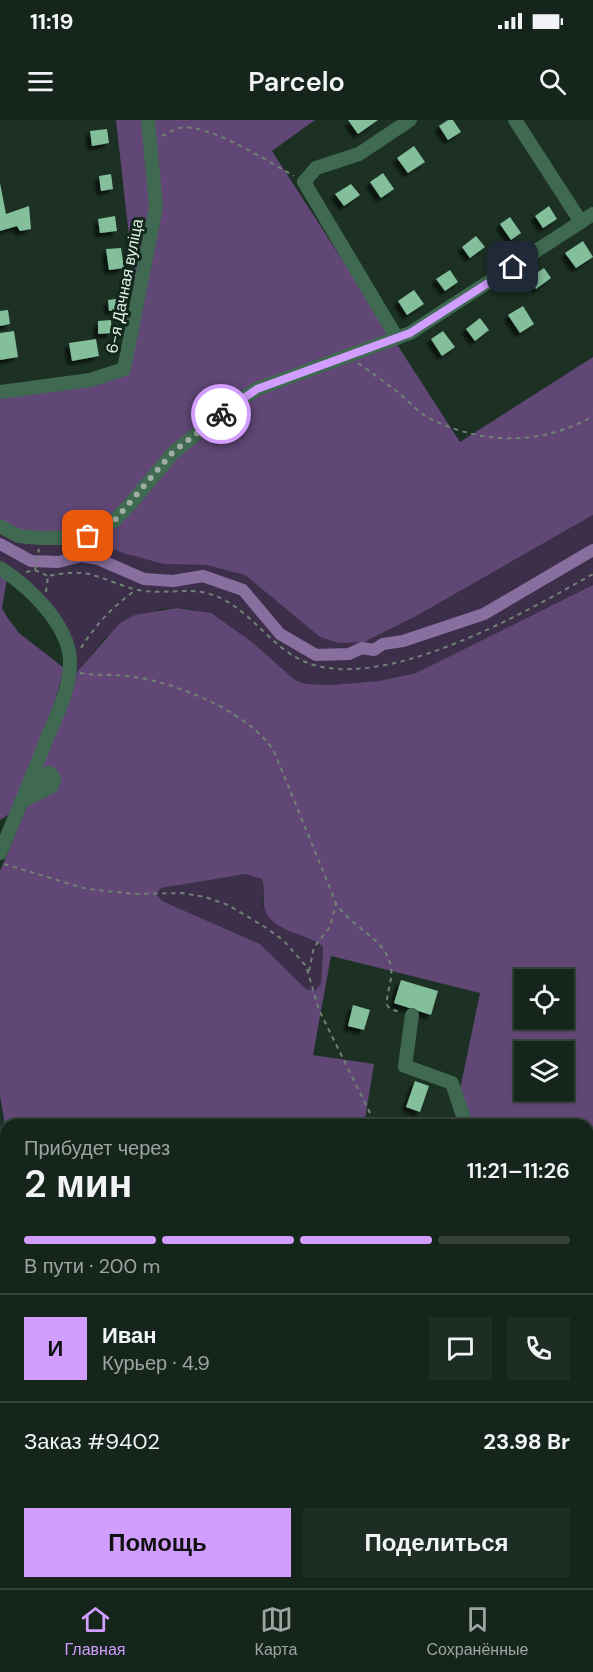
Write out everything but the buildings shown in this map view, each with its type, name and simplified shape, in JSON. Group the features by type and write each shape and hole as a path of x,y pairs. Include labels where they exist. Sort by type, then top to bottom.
{"street":[{"name":"6-я Дачная вуліца","path":"0,392 90,380 124,369 156,207 152,142 148,120"},
{"path":"403,336 304,182 316,168 359,154 410,120"},
{"path":"515,120 581,222"},
{"path":"0,526 18,536 85,538 115,520 172,453 228,408 257,389 403,336 593,214"},
{"path":"2,845 60,707 69,670 67,647 44,605 30,589 6,572"},
{"path":"412,1016 405,1066 452,1083 464,1119"}],"path":[{"path":"152,142 179,128 196,129 213,134 304,182"},
{"path":"349,356 426,416 461,429 499,439 534,439 573,428 593,416"},
{"path":"35,570 39,546"},
{"path":"6,572 35,570 48,576 72,572 91,574 136,590 164,592 183,590 213,595 241,612 298,659 326,669 391,666 469,639 593,574"},
{"path":"44,605 48,576"},
{"path":"136,590 116,604 98,623 69,670 82,674 138,677 226,709 256,728 272,746 342,914 373,938 387,956 391,978 387,1005 390,1009 412,1016"},
{"path":"0,863 87,889 135,894 189,894 222,902 243,912 283,940 306,966 319,1010 373,1119"},
{"path":"311,980 310,958 314,947 330,927 336,903"}],"shaded area":[{"path":"116,120 315,120 272,151 460,442 593,357 593,515 418,615 364,642 339,643 320,637 245,575 206,565 164,564 123,553 85,538 40,538 0,526 0,392 124,369 137,307"},
{"path":"593,515 593,585 416,673 379,681 331,685 306,684 295,680 252,642 193,609 177,608 160,609 106,637 77,672 71,647 0,563 0,528 90,540 164,564 206,565 245,575 320,637 418,615"},
{"path":"0,576 7,579 2,608 7,617 19,633 64,668 54,705 11,813 0,820"},
{"path":"593,585 593,1119 463,1119 457,1104 480,993 331,956 313,1055 374,1064 365,1119 4,1119 0,1096 0,871 28,804 57,787 38,774 61,722 77,672 120,623 135,615 177,608 211,613 252,642 295,680 306,684 331,685 379,681 416,673","holes":["246,874 262,879 265,908 270,919 284,929 317,942 323,947 321,984 315,991 306,989 260,944 162,901 156,894 161,888"]},
{"path":"246,874 262,879 264,885 262,905 323,947 321,984 315,991 306,989 260,944 162,901 156,894 161,888"}],"waterway":[{"path":"0,544 31,561 58,562 82,556 98,559 144,579 173,581 203,576 243,590 280,634 316,655 349,654 362,648 374,650 383,644 403,641 484,614 593,550"}],"way so far":[{"path":"88,536 115,520 172,453 221,414"}],"route":[{"path":"221,414 257,389 410,333 513,267"}]}
